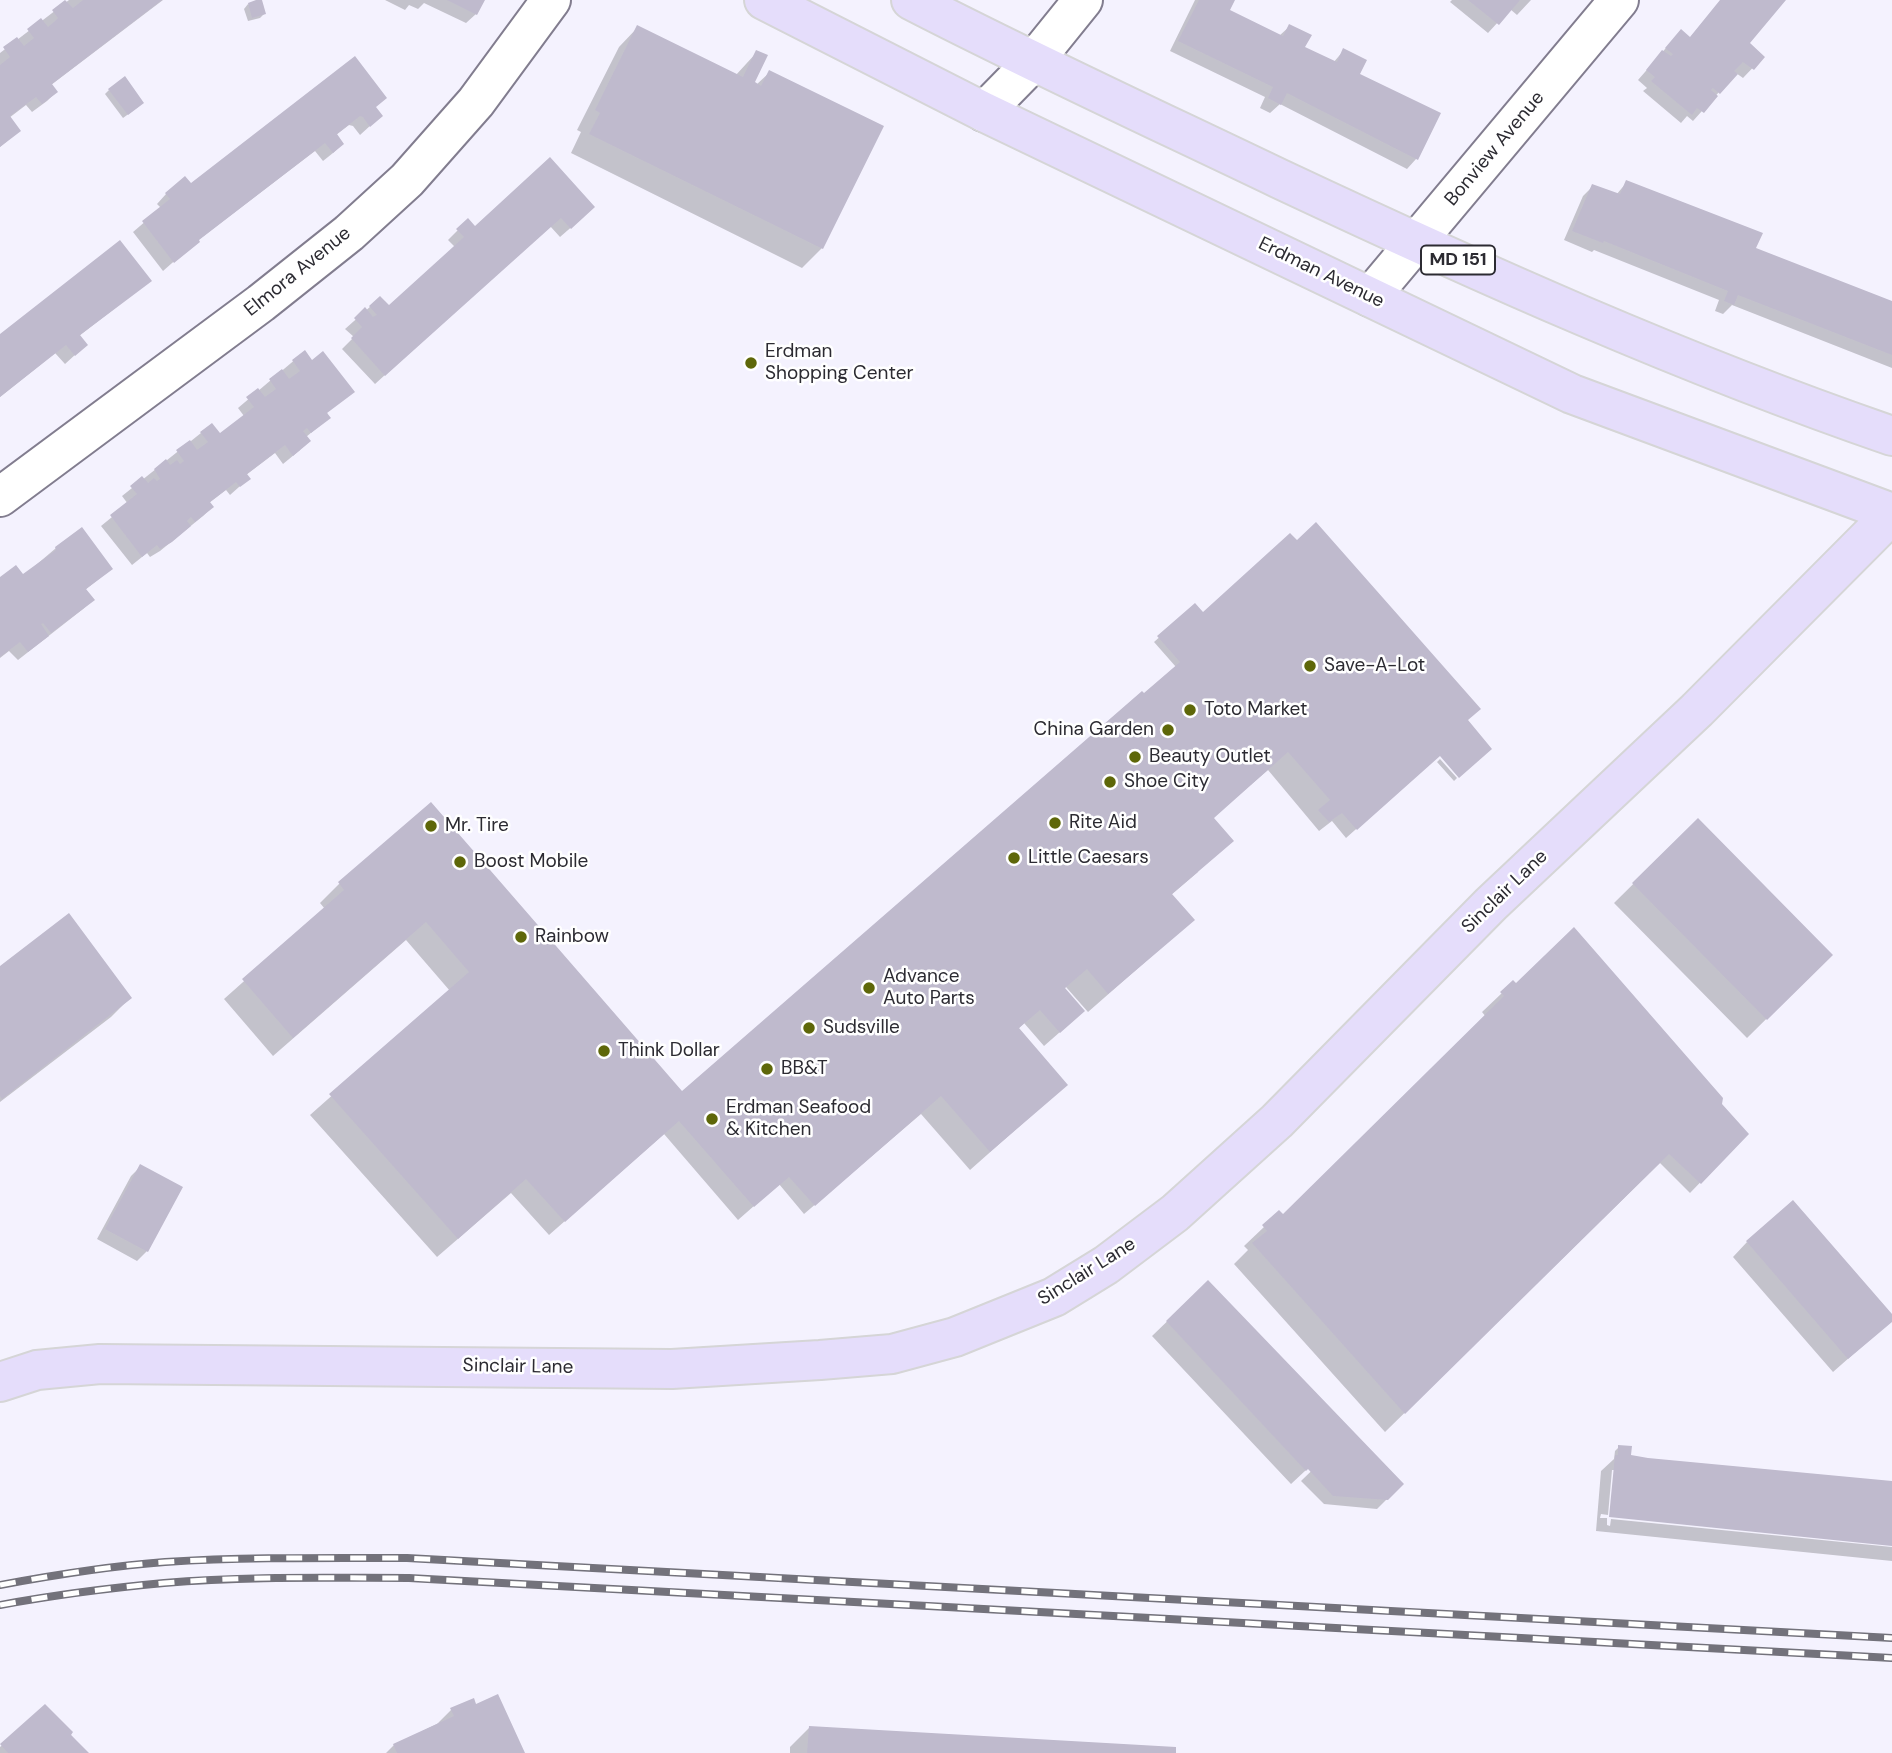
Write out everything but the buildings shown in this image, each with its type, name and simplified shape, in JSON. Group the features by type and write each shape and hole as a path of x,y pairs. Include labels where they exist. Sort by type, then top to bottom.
{"main road":[{"name":"Erdman Avenue","path":"764,0 984,112 1572,394 1892,514"},
{"name":"MD 151","path":"911,0 1033,62 1414,242 1727,373 1892,436"},
{"name":"Sinclair Lane","path":"0,1382 37,1370 100,1364 672,1369 892,1354 955,1337 1054,1297 1106,1265 1175,1213 1277,1121 1491,904 1696,710 1892,514"}],"street":[{"name":"Elmora Avenue","path":"0,498 261,303 349,233 407,180 476,102 551,0"},
{"path":"984,112 1033,62 1083,0"},
{"name":"Bonview Avenue","path":"1370,297 1619,0"}],"railway":[{"path":"0,1585 82,1571 165,1562 407,1558 1892,1638"},
{"path":"0,1605 102,1590 194,1581 409,1578 1892,1658"}],"place":[{"name":"Erdman Shopping Center","path":"751,363"},
{"name":"Save-A-Lot","path":"1310,666"},
{"name":"Toto Market","path":"1190,710"},
{"name":"China Garden","path":"1168,730"},
{"name":"Beauty Outlet","path":"1135,757"},
{"name":"Shoe City","path":"1110,782"},
{"name":"Rite Aid","path":"1055,823"},
{"name":"Mr. Tire","path":"431,826"},
{"name":"Little Caesars","path":"1014,858"},
{"name":"Boost Mobile","path":"460,862"},
{"name":"Rainbow","path":"521,937"},
{"name":"Advance Auto Parts","path":"869,988"},
{"name":"Sudsville","path":"809,1028"},
{"name":"Think Dollar","path":"604,1051"},
{"name":"BB&T","path":"767,1069"},
{"name":"Erdman Seafood & Kitchen","path":"712,1119"}]}
